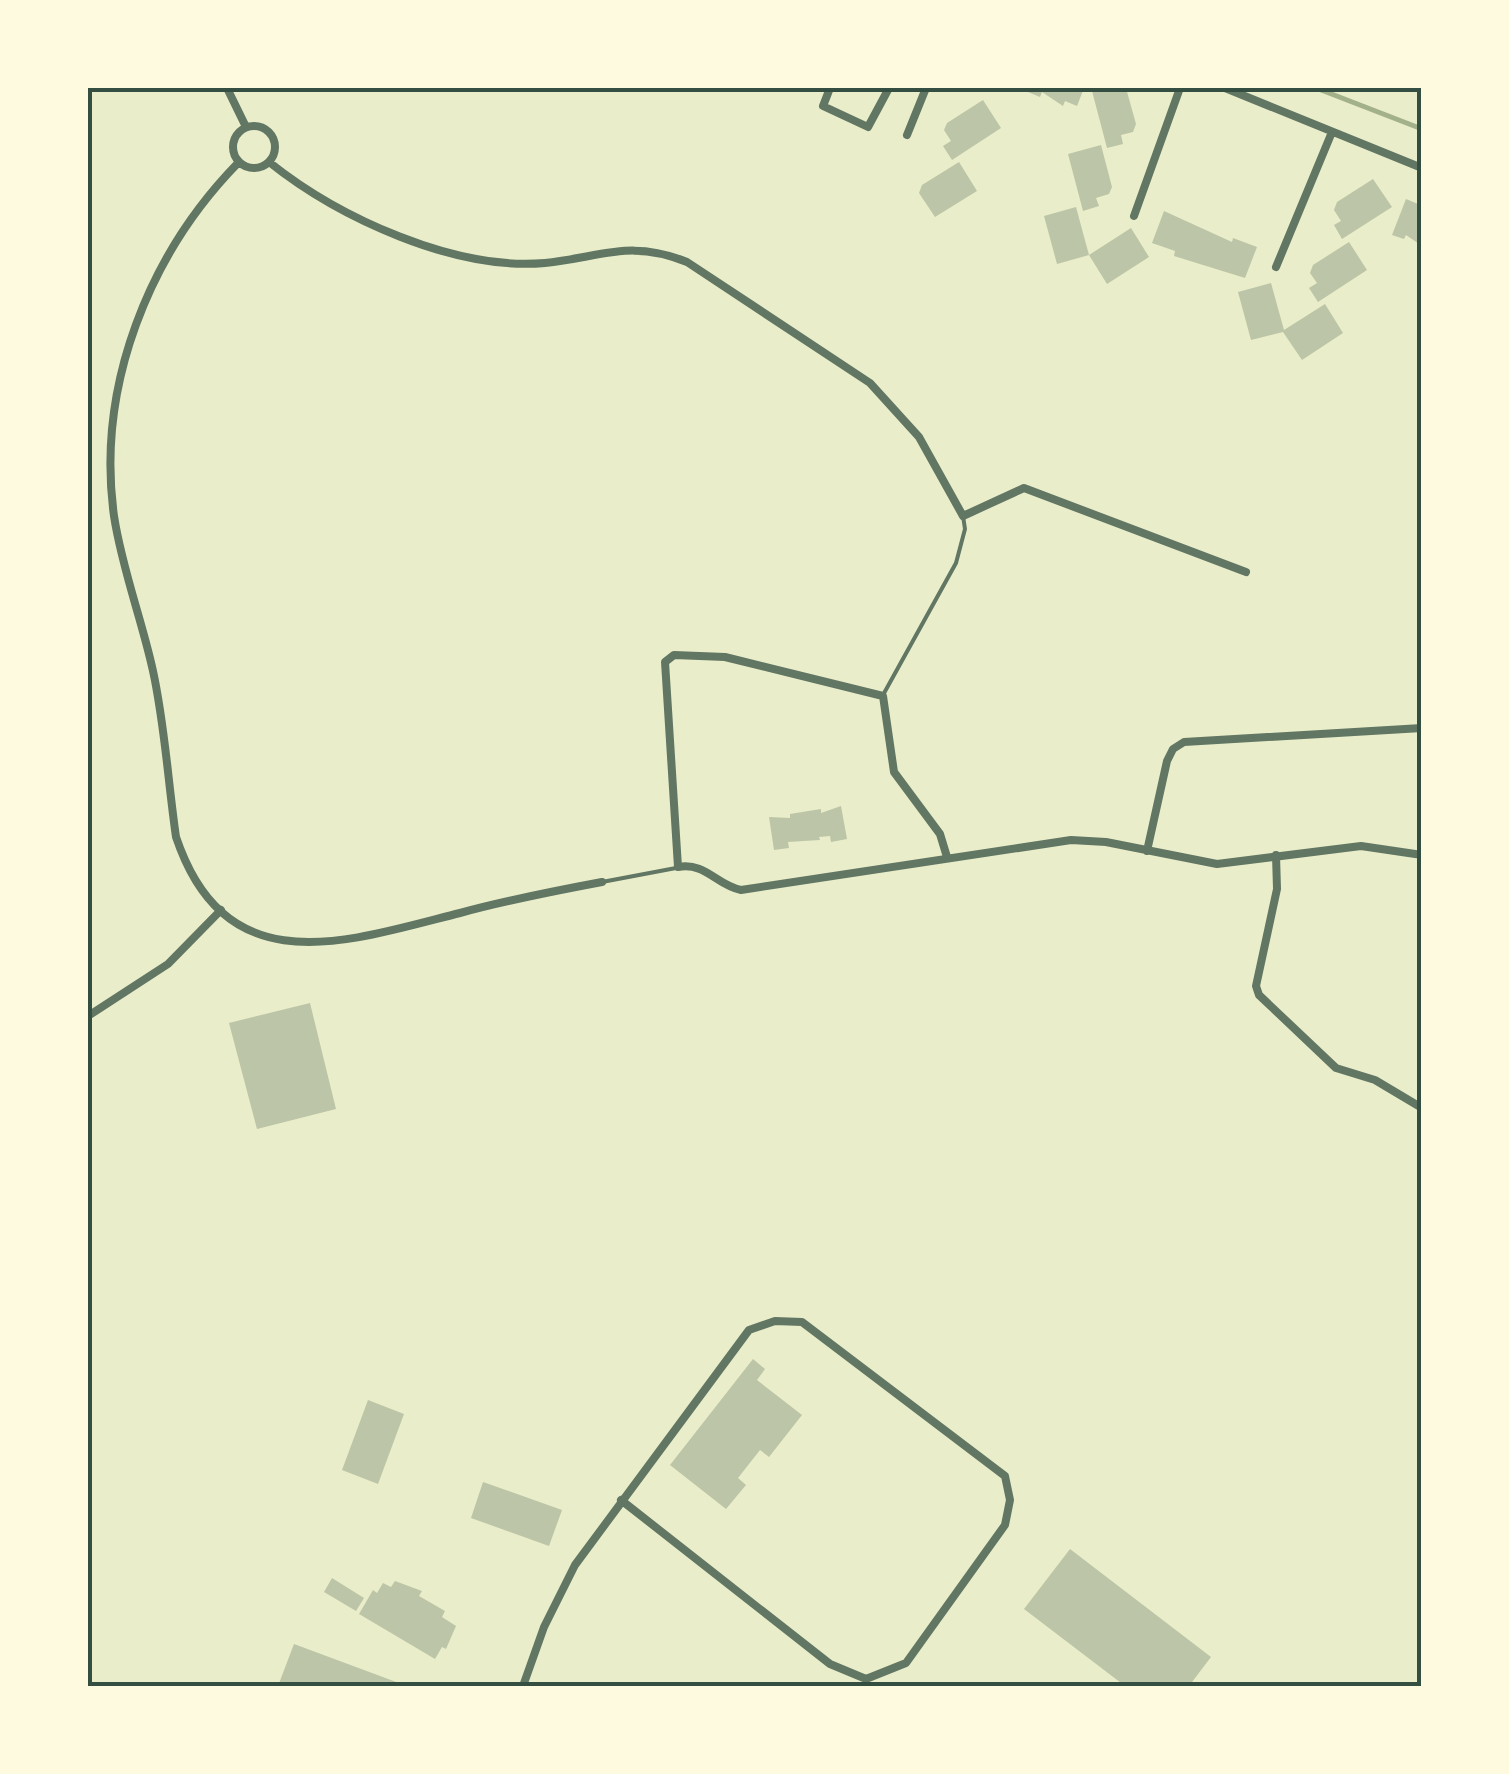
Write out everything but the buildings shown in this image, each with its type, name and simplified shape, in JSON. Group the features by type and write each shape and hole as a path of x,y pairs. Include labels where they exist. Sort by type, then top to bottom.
{"street":[{"path":"227,88 246,128"},
{"path":"830,88 823,106 868,128 889,88"},
{"path":"907,135 926,88"},
{"path":"1134,216 1180,88"},
{"path":"1224,88 1422,168"},
{"path":"257,126 272,135 275,152 270,162 250,169 238,162 233,143 246,128 257,126"},
{"path":"1276,267 1332,132"},
{"path":"238,162 197,208 147,293 124,370 112,462 114,514 154,675 176,837 194,878 221,910 267,937 318,945 602,882"},
{"path":"270,162 326,202 416,243 479,260 542,263 619,248 654,250 687,262 870,383 919,437 963,516 1024,488 1246,572"},
{"path":"947,857 940,834 894,772 883,696 725,657 674,656 665,662 678,867 692,865 708,870 730,888 741,890 947,857 1088,840 1218,864 1361,846 1422,854"},
{"path":"1147,851 1166,761 1173,749 1184,742 1422,728"},
{"path":"1276,855 1277,889 1256,986 1259,995 1336,1068 1375,1080 1422,1108"},
{"path":"88,1016 168,964 221,910"},
{"path":"523,1686 560,1591 621,1500 749,1330 776,1321 802,1322 1005,1476 1010,1500 1005,1525 906,1664 866,1679 830,1664 621,1500"}],"lane":[{"path":"883,696 956,563 963,516"},
{"path":"602,882 678,867"}],"waterway":[{"path":"1316,88 1422,129"}]}
